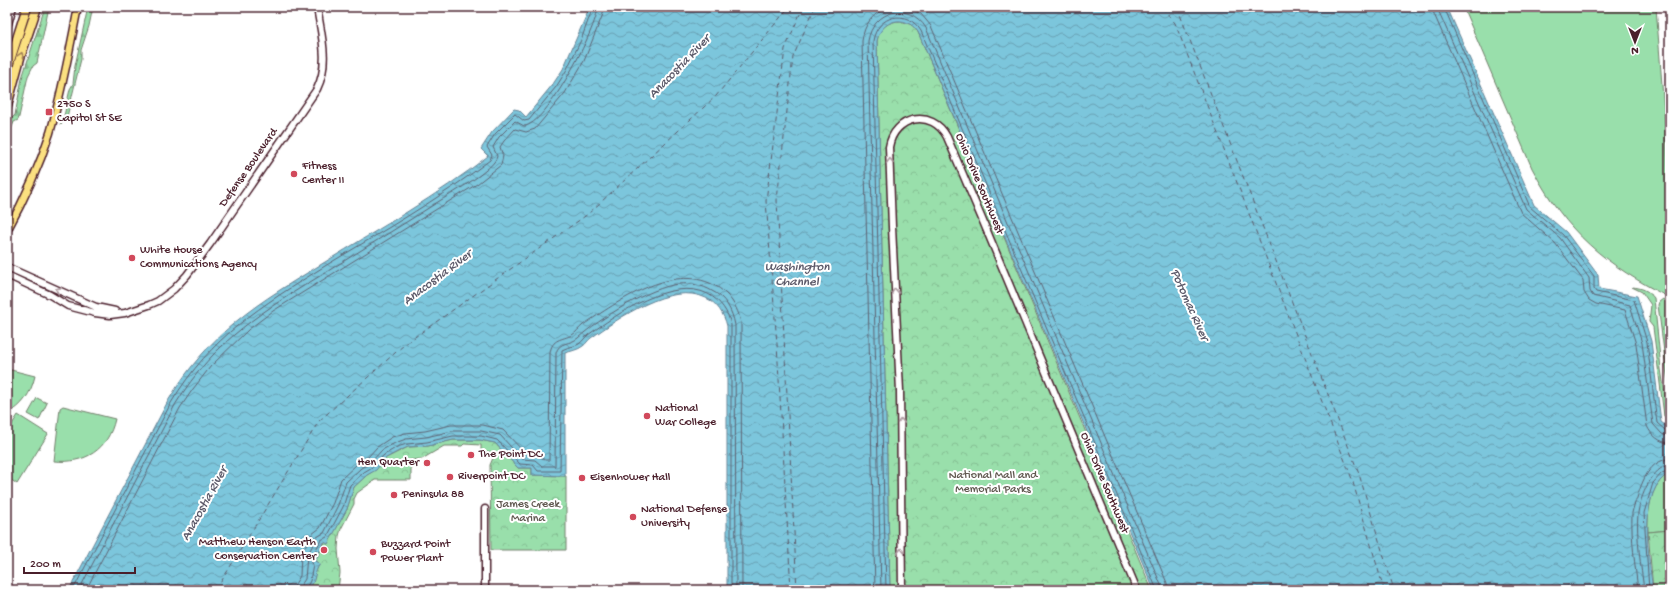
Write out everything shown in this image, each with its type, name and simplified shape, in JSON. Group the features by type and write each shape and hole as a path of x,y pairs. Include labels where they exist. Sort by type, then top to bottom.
{"highway":[{"path":"7,70 27,7"},
{"path":"7,106 18,64 37,7"}],"main road":[{"path":"7,231 31,183 50,133 60,95 78,7"}],"street":[{"path":"7,27 13,7"},
{"name":"Defense Boulevard","path":"7,275 74,308 95,313 110,315 134,310 149,305 162,298 185,277 210,244 315,92 321,79 324,66 317,7"},
{"name":"Ohio Drive Southwest","path":"902,590 900,398 890,147 892,137 899,126 909,120 920,119 935,123 942,129 947,137 1137,590"},
{"name":"Defense Boulevard","path":"7,267 96,307 111,311 134,310"},
{"path":"485,509 485,590"}],"green space":[{"path":"45,7 49,7 37,63 33,66 28,76 19,117 18,120 14,122 10,132 11,138 7,145 7,134 10,128 10,120 15,115 22,78"},
{"path":"88,7 93,7 89,26 81,50 81,59 67,117 60,125 64,116 70,89 73,84 75,66"},
{"path":"1463,7 1656,7 1670,189 1670,298 1647,286 1607,260 1574,229 1559,211 1545,191 1532,168"},
{"name":"National Mall and Memorial Parks","path":"901,21 912,25 918,32 1152,590 890,590 877,41 880,32 885,26 892,22"},
{"path":"1632,287 1644,290 1654,298 1661,369 1667,407 1670,409 1670,421 1664,416 1653,327 1649,322 1651,305 1642,292"},
{"path":"1663,299 1670,303 1670,399 1658,305"},
{"path":"7,369 35,376 26,398 18,407 7,414"},
{"path":"37,398 47,403 39,420 28,414"},
{"path":"63,406 115,419 112,430 107,439 94,453 76,460 54,461 60,408"},
{"path":"18,415 48,434 17,484 7,477 7,432"},
{"name":"James Creek Marina","path":"453,440 480,440 495,443 518,468 532,468 532,475 566,476 566,550 491,550 490,465 493,458 491,452 481,451 481,445 464,444 462,446 444,446 422,459 410,460 411,480 375,480 357,493 354,499 354,504 339,536 338,549 340,573 338,590 308,590 320,564 315,561 325,542 328,543 347,509 354,487 375,470 386,458 408,447 428,446"},
{"path":"1670,473 1670,530 1648,532 1648,516 1651,499 1658,484"},
{"path":"1670,530 1670,590 1653,590 1648,532"}],"water":[{"path":"590,7 1447,7 1534,205 1566,232 1598,275 1599,289 1637,296 1651,341 1661,422 1670,429 1670,473 1660,481 1653,494 1649,509 1648,544 1653,590 1154,590 918,32 907,22 900,21 888,24 883,28 877,41 890,590 727,590 727,326 722,313 710,300 692,294 677,294 646,304 630,312 591,338 581,347 565,353 565,476 532,475 532,468 518,468 495,443 480,440 453,440 428,446 408,447 386,458 376,470 367,475 354,487 347,509 328,544 324,542 315,561 320,564 316,571 313,583 308,590 69,590 168,401 184,377 201,356 218,337 278,291 429,198 469,171 488,156 481,149 492,132 514,109 519,110 526,117 553,84 563,69"}],"ferry route":[{"path":"216,590 319,421 405,344 588,214 716,96 789,7"},
{"path":"791,590 777,344 766,201 785,49 803,7"},
{"path":"797,590 777,200 793,57 815,7"},
{"path":"1162,7 1175,23 1352,479 1384,590"},
{"path":"1177,7 1359,474 1394,590"}],"place":[{"name":"2750 S Capitol St SE","path":"49,112"},
{"name":"Fitness Center II","path":"294,174"},
{"name":"White House Communications Agency","path":"132,258"},
{"name":"National War College","path":"647,416"},
{"name":"The Point DC","path":"471,455"},
{"name":"Hen Quarter","path":"427,463"},
{"name":"Riverpoint DC","path":"450,477"},
{"name":"Eisenhower Hall","path":"582,478"},
{"name":"Peninsula 88","path":"394,495"},
{"name":"National Defense University","path":"633,517"},
{"name":"Matthew Henson Earth Conservation Center","path":"324,550"},
{"name":"Buzzard Point Power Plant","path":"373,552"}],"water label":[{"name":"Anacostia River","path":"680,67"},
{"name":"Washington Channel","path":"797,274"},
{"name":"Anacostia River","path":"438,278"},
{"name":"Potomac River","path":"1189,305"},
{"name":"Anacostia River","path":"205,504"}]}
